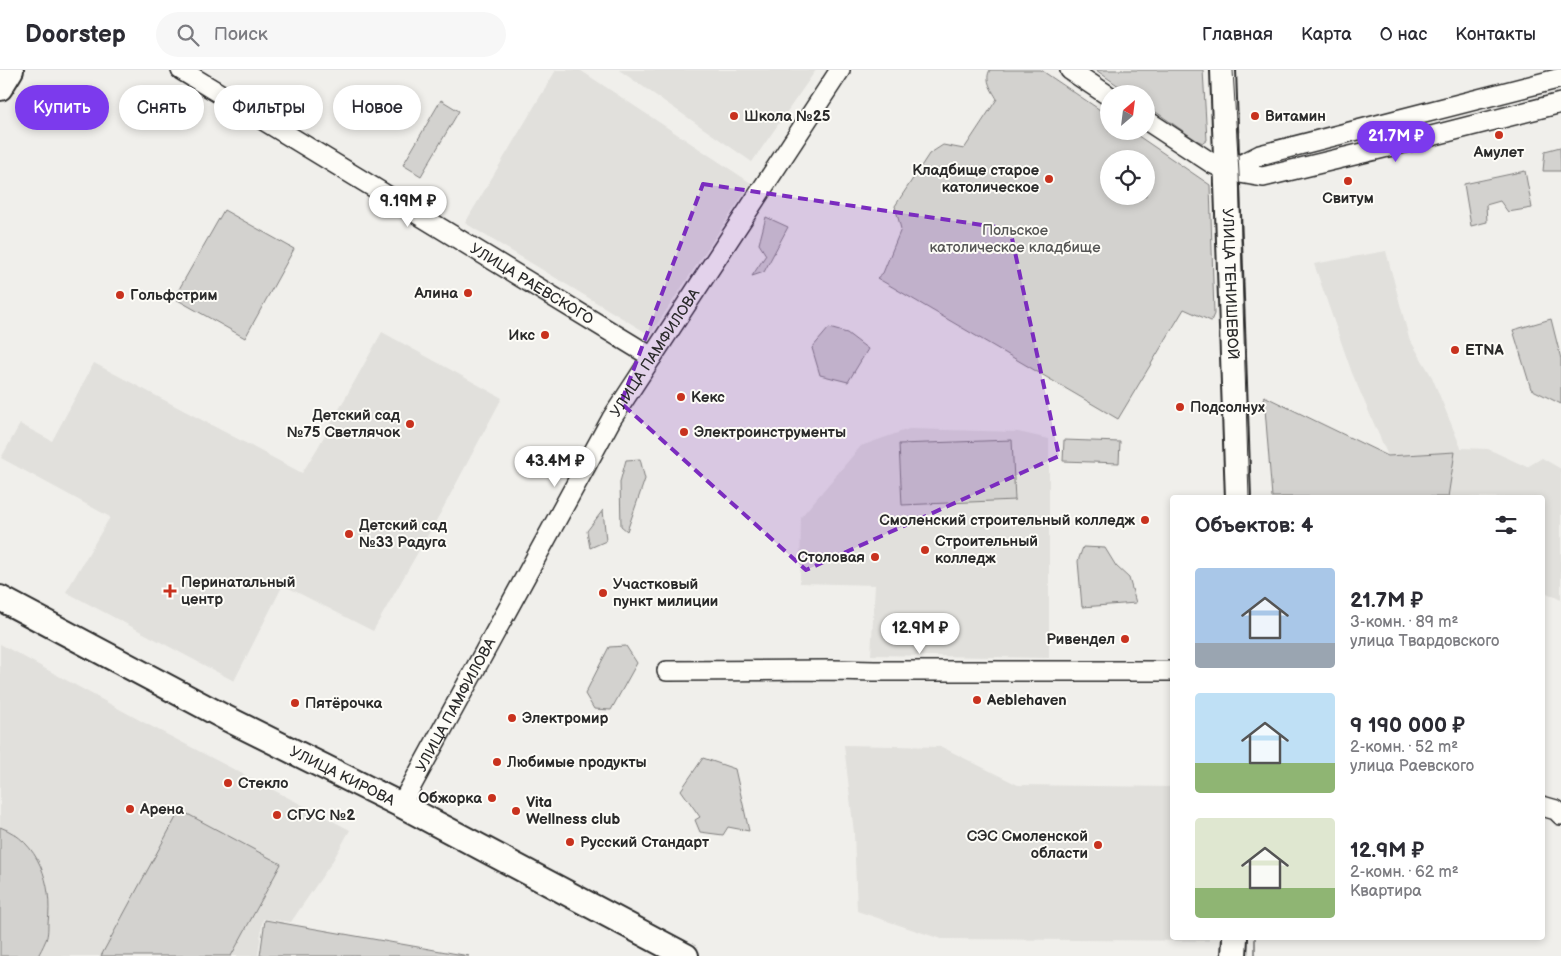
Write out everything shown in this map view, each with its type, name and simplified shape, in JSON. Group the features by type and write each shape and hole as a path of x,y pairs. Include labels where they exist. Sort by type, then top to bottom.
{"main road":[{"path":"0,88 11,70"},
{"name":"УЛИЦА ТЕНИШЕВОЙ","path":"1223,70 1238,495"},
{"name":"УЛИЦА КИРОВА","path":"0,598 226,718 401,805 686,956"},
{"path":"1234,956 1235,940"}],"street":[{"name":"УЛИЦА РАЕВСКОГО","path":"181,70 652,357"},
{"name":"УЛИЦА ПАМФИЛОВА","path":"401,805 612,418 840,70"},
{"path":"1070,70 1100,90"},
{"path":"1228,171 1260,156 1561,78"},
{"path":"1155,126 1213,164 1228,171 1262,177 1553,105 1541,84"},
{"path":"667,671 1170,671"},
{"path":"1545,807 1556,810 1561,814"}],"highlighted area":[{"path":"703,184 1010,229 1059,456 806,570 621,403"}],"shaded area":[{"path":"556,70 580,70 751,183 650,335 465,223"},
{"name":"Школа №25","path":"619,70 816,70 752,162"},
{"path":"1386,251 1409,338 1432,377 1461,448 1488,449 1527,467 1542,458 1561,469 1561,600 1545,592 1545,495 1448,495 1454,452 1388,456 1352,373 1314,264"},
{"path":"382,332 502,398 441,512 373,631 283,585 234,681 66,592 110,517 1,458 20,424 52,441 94,363 302,473"},
{"name":"Строительный колледж","path":"909,429 1018,432 1049,439 1049,658 871,655 875,585 800,583 801,517 861,446"},
{"path":"0,644 143,722 350,830 332,862 291,922 263,919 258,956 0,956"},
{"path":"844,745 942,747 1018,785 1170,787 1170,940 1209,941 941,939 857,911 854,833"}],"green space":[{"name":"Польское католическое кладбище","path":"990,70 1041,70 1100,110 1100,140 1144,140 1210,185 1214,314 1211,321 1184,309 1118,419 877,278 883,273 901,229 895,206 929,154 943,145 964,149 997,99 989,85 988,77"},
{"path":"1096,70 1203,70 1207,140 1203,143 1196,140 1155,111 1155,85 1117,85"},
{"path":"441,100 459,111 421,176 403,165"},
{"path":"1560,147 1561,171 1543,171 1545,151"},
{"path":"1525,171 1532,208 1508,212 1500,201 1486,205 1487,222 1471,226 1464,184"},
{"path":"224,210 294,249 245,338 174,298"},
{"path":"766,217 788,227 764,272 752,276 766,255 759,244"},
{"path":"1551,319 1561,359 1561,404 1531,389 1513,330"},
{"path":"829,328 847,333 868,349 848,382 820,375 812,348"},
{"path":"1264,396 1388,456 1455,452 1448,495 1272,495"},
{"path":"1012,440 1015,500 902,505 899,444"},
{"path":"1064,440 1120,442 1119,463 1063,461"},
{"path":"640,459 645,479 627,531 621,526 620,482 626,460"},
{"path":"603,510 606,541 590,548 587,531"},
{"path":"1083,547 1105,548 1116,566 1129,578 1136,603 1082,607 1078,561"},
{"path":"626,646 637,663 611,710 594,709 585,694 609,647"},
{"path":"703,758 735,769 749,831 728,827 723,835 700,832 695,820 700,817 681,790"},
{"path":"180,810 281,864 231,956 101,956"},
{"path":"0,827 25,843 34,854 45,880 49,909 48,933 38,956 0,956"},
{"path":"265,920 469,956 260,956"}],"tram line":[{"path":"1233,70 1239,173 1249,495"},
{"path":"1255,940 1255,956"}],"place":[{"name":"Школа №25","path":"734,116"},
{"name":"Витамин","path":"1255,116"},
{"name":"Амулет","path":"1499,135"},
{"name":"Кладбище старое католическое","path":"1049,179"},
{"name":"Свитум","path":"1348,181"},
{"name":"Алина","path":"468,293"},
{"name":"Гольфстрим","path":"120,295"},
{"name":"Икс","path":"545,335"},
{"name":"ETNA","path":"1455,350"},
{"name":"Кекс","path":"681,397"},
{"name":"Подсолнух","path":"1180,407"},
{"name":"Детский сад №75 Светлячок","path":"410,424"},
{"name":"Электроинструменты","path":"684,432"},
{"name":"Смоленский строительный колледж","path":"1145,520"},
{"name":"Детский сад №33 Радуга","path":"349,534"},
{"name":"Строительный колледж","path":"925,550"},
{"name":"Столовая","path":"875,557"},
{"name":"Перинатальный центр","path":"170,591"},
{"name":"Участковый пункт милиции","path":"603,593"},
{"name":"Ривендел","path":"1125,639"},
{"name":"Aeblehaven","path":"977,700"},
{"name":"Пятёрочка","path":"295,703"},
{"name":"Электромир","path":"512,718"},
{"name":"Любимые продукты","path":"497,762"},
{"name":"Стекло","path":"228,783"},
{"name":"Обжорка","path":"492,798"},
{"name":"Арена","path":"130,809"},
{"name":"Vita Wellness club","path":"516,811"},
{"name":"СГУС №2","path":"277,815"},
{"name":"Русский Стандарт","path":"570,842"},
{"name":"СЭС Смоленской области","path":"1098,845"}]}
